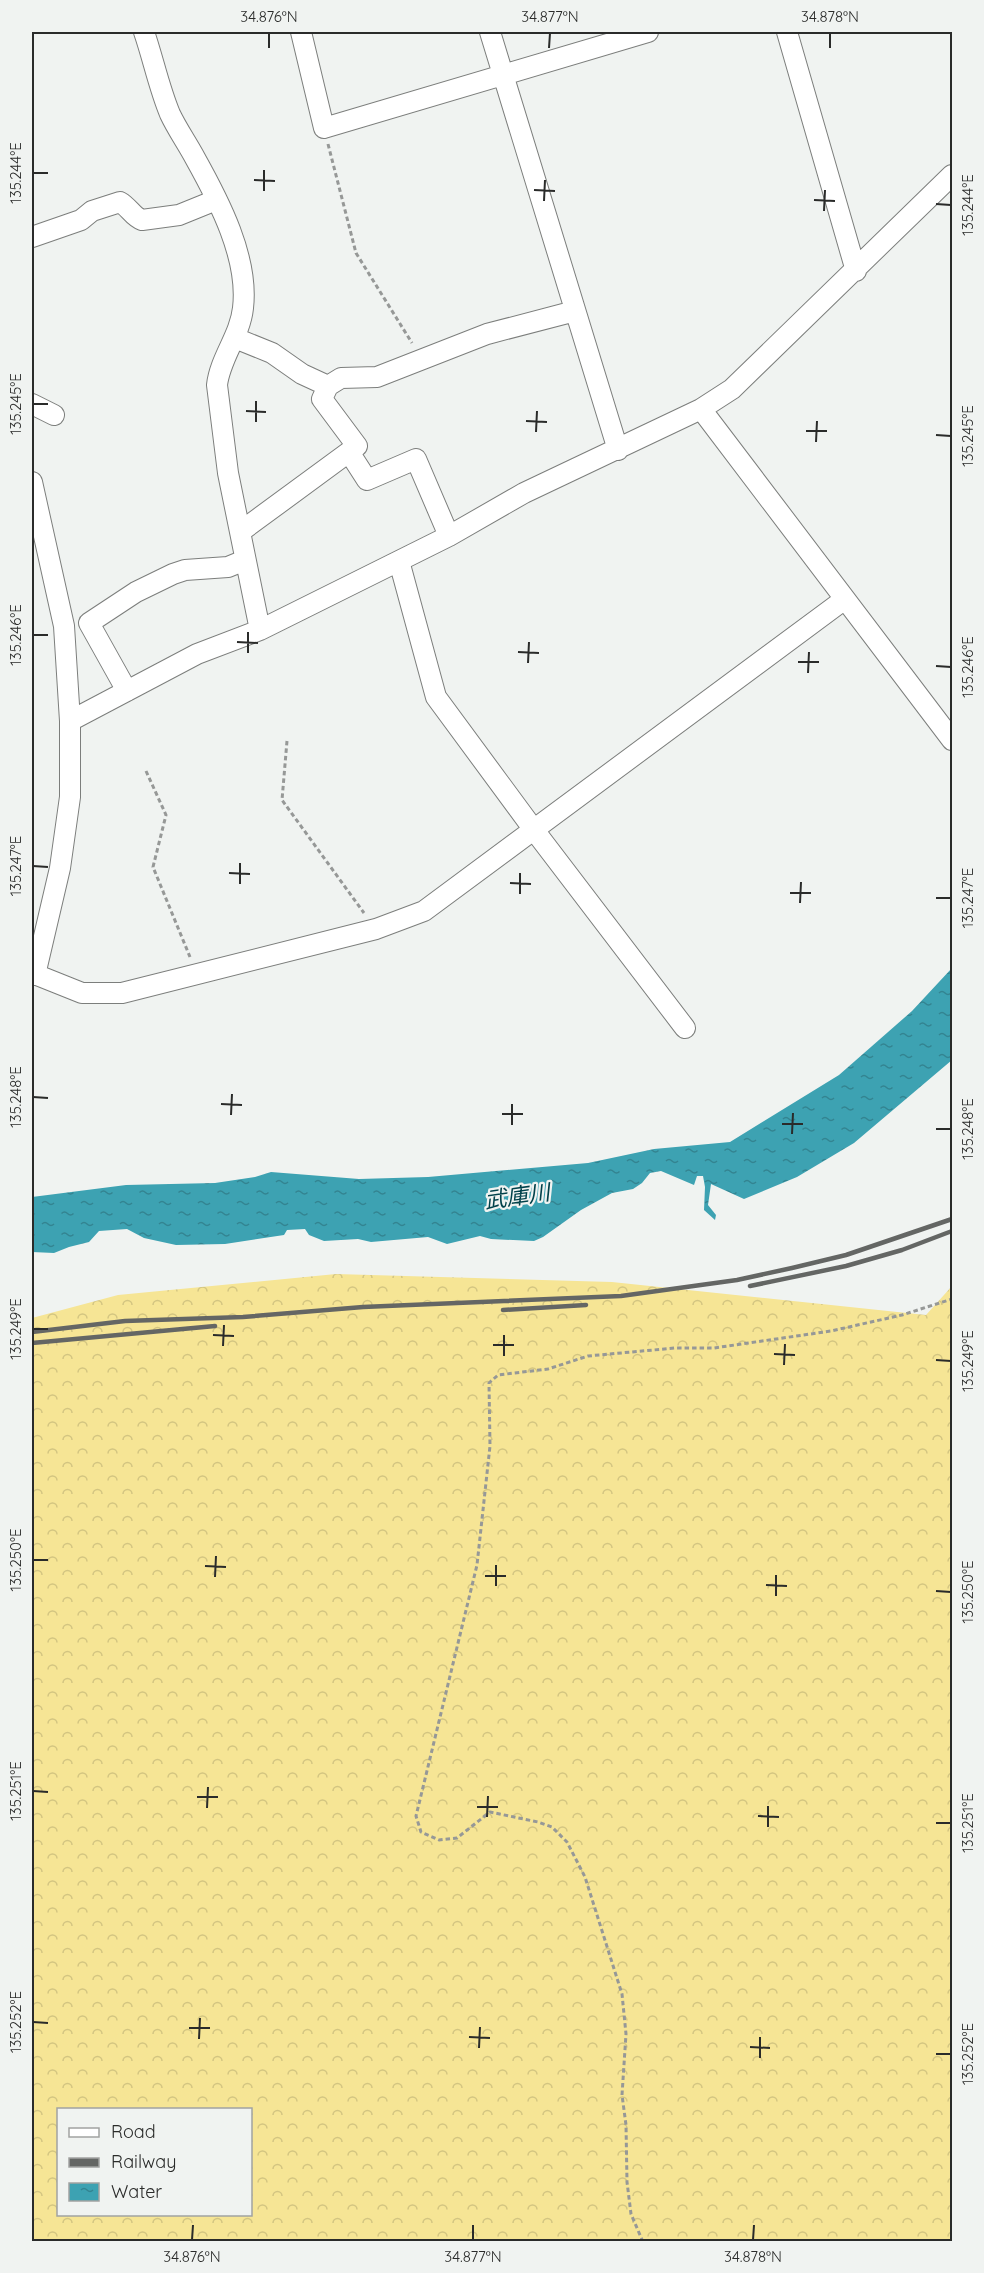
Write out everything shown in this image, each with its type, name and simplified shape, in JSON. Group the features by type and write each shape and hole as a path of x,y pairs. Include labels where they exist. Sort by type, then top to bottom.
{"street":[{"path":"144,32 170,114 197,160 231,232 243,274 243,309 235,338 218,371 217,385 228,472 260,630"},
{"path":"302,32 324,128 648,32"},
{"path":"490,32 618,450"},
{"path":"787,32 856,271"},
{"path":"70,721 197,654 260,630 449,536 524,493 701,409 732,389 856,271 952,175"},
{"path":"32,237 81,219 92,211 120,202 137,219 142,220 179,215 216,200"},
{"path":"240,532 357,446 322,399 328,386 341,378 377,377 487,334 575,311"},
{"path":"235,338 272,353 302,374 328,386"},
{"path":"32,404 54,415"},
{"path":"701,409 952,740"},
{"path":"350,452 367,480 416,459 449,536"},
{"path":"32,482 64,626 70,721 70,797 60,868 33,974 82,993 122,993 305,949 376,929 424,911 845,599"},
{"path":"127,691 89,623 136,592 173,574 185,570 228,567 245,560"},
{"path":"399,561 436,697 685,1028"}],"path":[{"path":"324,128 356,253 422,359"},
{"path":"287,741 282,800 376,929"},
{"path":"146,771 166,815 153,867 197,974"},
{"path":"643,2241 631,2214 627,2182 626,2126 622,2095 626,2034 622,1994 585,1877 567,1842 552,1827 490,1812 457,1838 439,1840 421,1832 416,1816 477,1565 489,1446 489,1383 498,1375 548,1368 588,1356 714,1347 831,1331 902,1315 952,1299"}],"green space":[{"path":"336,1274 612,1282 926,1315 952,1286 952,2241 32,2241 32,1318 118,1295"}],"water":[{"name":"武庫川","path":"952,968 952,1060 854,1143 797,1177 744,1199 711,1184 708,1205 716,1215 715,1220 704,1210 703,1176 697,1176 694,1185 661,1171 650,1173 633,1189 612,1193 581,1210 534,1241 491,1239 480,1236 447,1244 428,1237 371,1242 358,1239 324,1241 309,1235 305,1229 287,1230 284,1235 225,1244 176,1245 144,1238 127,1229 99,1231 89,1242 54,1253 32,1252 32,1197 126,1185 215,1183 255,1177 271,1172 359,1179 428,1177 588,1163 654,1149 730,1142 839,1075 912,1011"}],"railway":[{"path":"32,1332 125,1321 243,1317 363,1307 621,1296 737,1280 792,1268 846,1255 952,1219"},
{"path":"750,1286 846,1266 902,1250 952,1231"},
{"path":"503,1310 586,1305"},
{"path":"32,1343 215,1326"}]}
